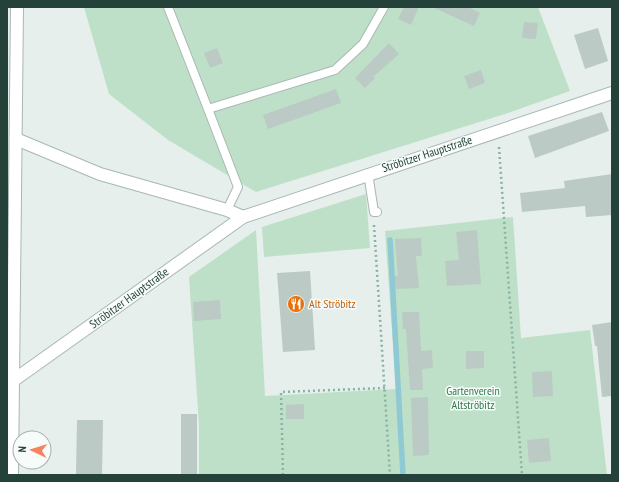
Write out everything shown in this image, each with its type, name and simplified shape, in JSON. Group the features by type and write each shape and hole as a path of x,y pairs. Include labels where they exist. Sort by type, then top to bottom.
{"street":[{"path":"12,475 11,383 17,7"},
{"name":"Ströbitzer Hauptstraße","path":"11,383 243,217 368,173 612,93"},
{"path":"16,139 100,174 227,210 243,217"}],"lane":[{"path":"168,7 238,188 227,210"},
{"path":"208,109 335,70 363,44 384,7"},
{"path":"368,173 376,212"}],"path":[{"path":"498,130 522,475"},
{"path":"376,212 390,475"},
{"path":"283,475 281,392 385,388"}],"green space":[{"path":"84,7 538,7 570,91 505,114 256,192 168,140 109,94"},
{"path":"366,194 370,248 264,257 262,227"},
{"name":"Gartenverein Altströbitz","path":"513,217 521,338 590,330 607,475 199,475 199,425 189,277 256,230 265,396 396,389 385,231"}],"building":[{"path":"404,7 419,7 411,25 398,19"},
{"path":"432,7 468,7 480,13 474,26"},
{"path":"524,22 538,23 536,39 522,38"},
{"path":"598,28 608,61 585,69 574,35"},
{"path":"389,43 399,54 373,77 375,78 365,88 355,78"},
{"path":"217,48 223,63 210,68 204,53"},
{"path":"481,70 485,83 469,89 464,76"},
{"path":"336,89 341,103 268,129 263,115"},
{"path":"602,112 609,131 535,158 528,136"},
{"path":"612,174 612,215 586,217 585,206 522,212 520,193 565,188 564,181"},
{"path":"477,230 481,284 447,286 445,261 459,260 456,232"},
{"path":"421,238 422,256 416,256 419,288 395,289 395,276 398,276 395,239"},
{"name":"Alt Ströbitz","path":"310,271 315,350 283,352 277,273"},
{"path":"220,300 221,319 194,321 193,302"},
{"path":"402,312 419,312 421,351 432,350 433,368 422,369 423,390 410,390 406,329 403,329"},
{"path":"612,322 612,396 602,397 597,346 595,346 592,325"},
{"path":"466,351 484,351 484,368 466,369"},
{"path":"552,371 553,396 533,397 532,372"},
{"path":"428,397 429,455 413,456 411,398"},
{"path":"304,404 304,419 286,419 286,405"},
{"path":"181,414 197,414 197,475 181,475"},
{"path":"77,420 103,420 102,475 76,475"},
{"path":"549,438 551,461 529,463 527,440"}],"waterway":[{"path":"390,240 403,475"}],"place":[{"name":"Alt Ströbitz","path":"296,304"}]}
